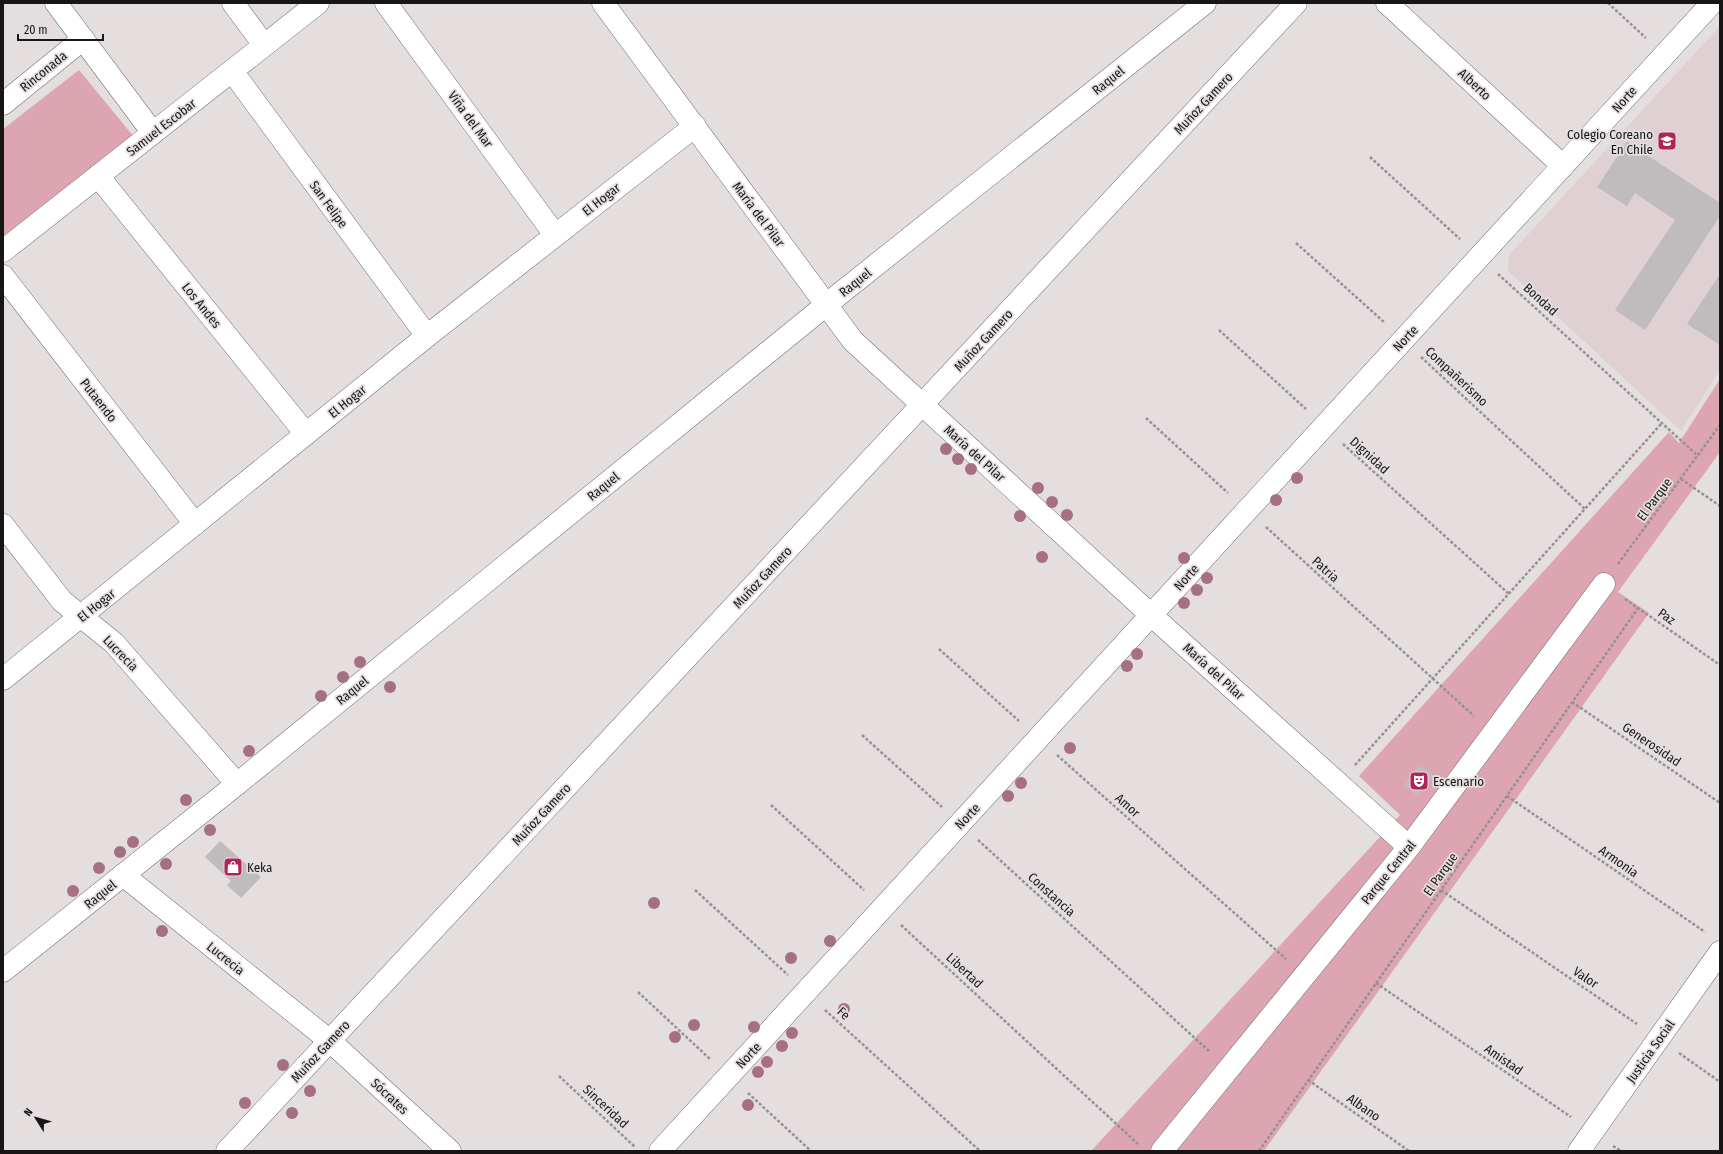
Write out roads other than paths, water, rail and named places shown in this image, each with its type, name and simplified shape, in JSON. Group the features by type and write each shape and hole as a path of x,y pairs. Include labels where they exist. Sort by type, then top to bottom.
{"street":[{"path":"56,3 153,133"},
{"path":"233,3 264,45"},
{"name":"Samuel Escobar","path":"3,252 318,3"},
{"name":"Viña del Mar","path":"386,3 555,235"},
{"name":"María del Pilar","path":"603,3 827,305 843,330 853,341 1152,615 1409,847"},
{"name":"Raquel","path":"3,971 237,784 827,305 1205,3"},
{"name":"Muñoz Gamero","path":"227,1151 1296,3"},
{"name":"Alberto","path":"1387,3 1563,166"},
{"name":"Norte","path":"660,1151 1712,3"},
{"name":"Rinconada","path":"3,104 83,39"},
{"name":"San Felipe","path":"232,71 427,336"},
{"name":"El Hogar","path":"3,679 427,336 695,126"},
{"name":"Los Andes","path":"98,176 306,434"},
{"name":"Putaendo","path":"3,276 195,524"},
{"name":"Lucrecia","path":"3,525 62,601 114,643 237,784"},
{"name":"Parque Central","path":"1162,1151 1409,847 1604,584"},
{"name":"Lucrecia","path":"123,875 330,1041"},
{"name":"Justicia Social","path":"1579,1151 1720,952"},
{"name":"Sócrates","path":"330,1041 450,1151"}],"place":[{"name":"Colegio Coreano En Chile","path":"1667,141"},
{"name":"Escenario","path":"1419,781"},
{"name":"Keka","path":"233,867"}]}
